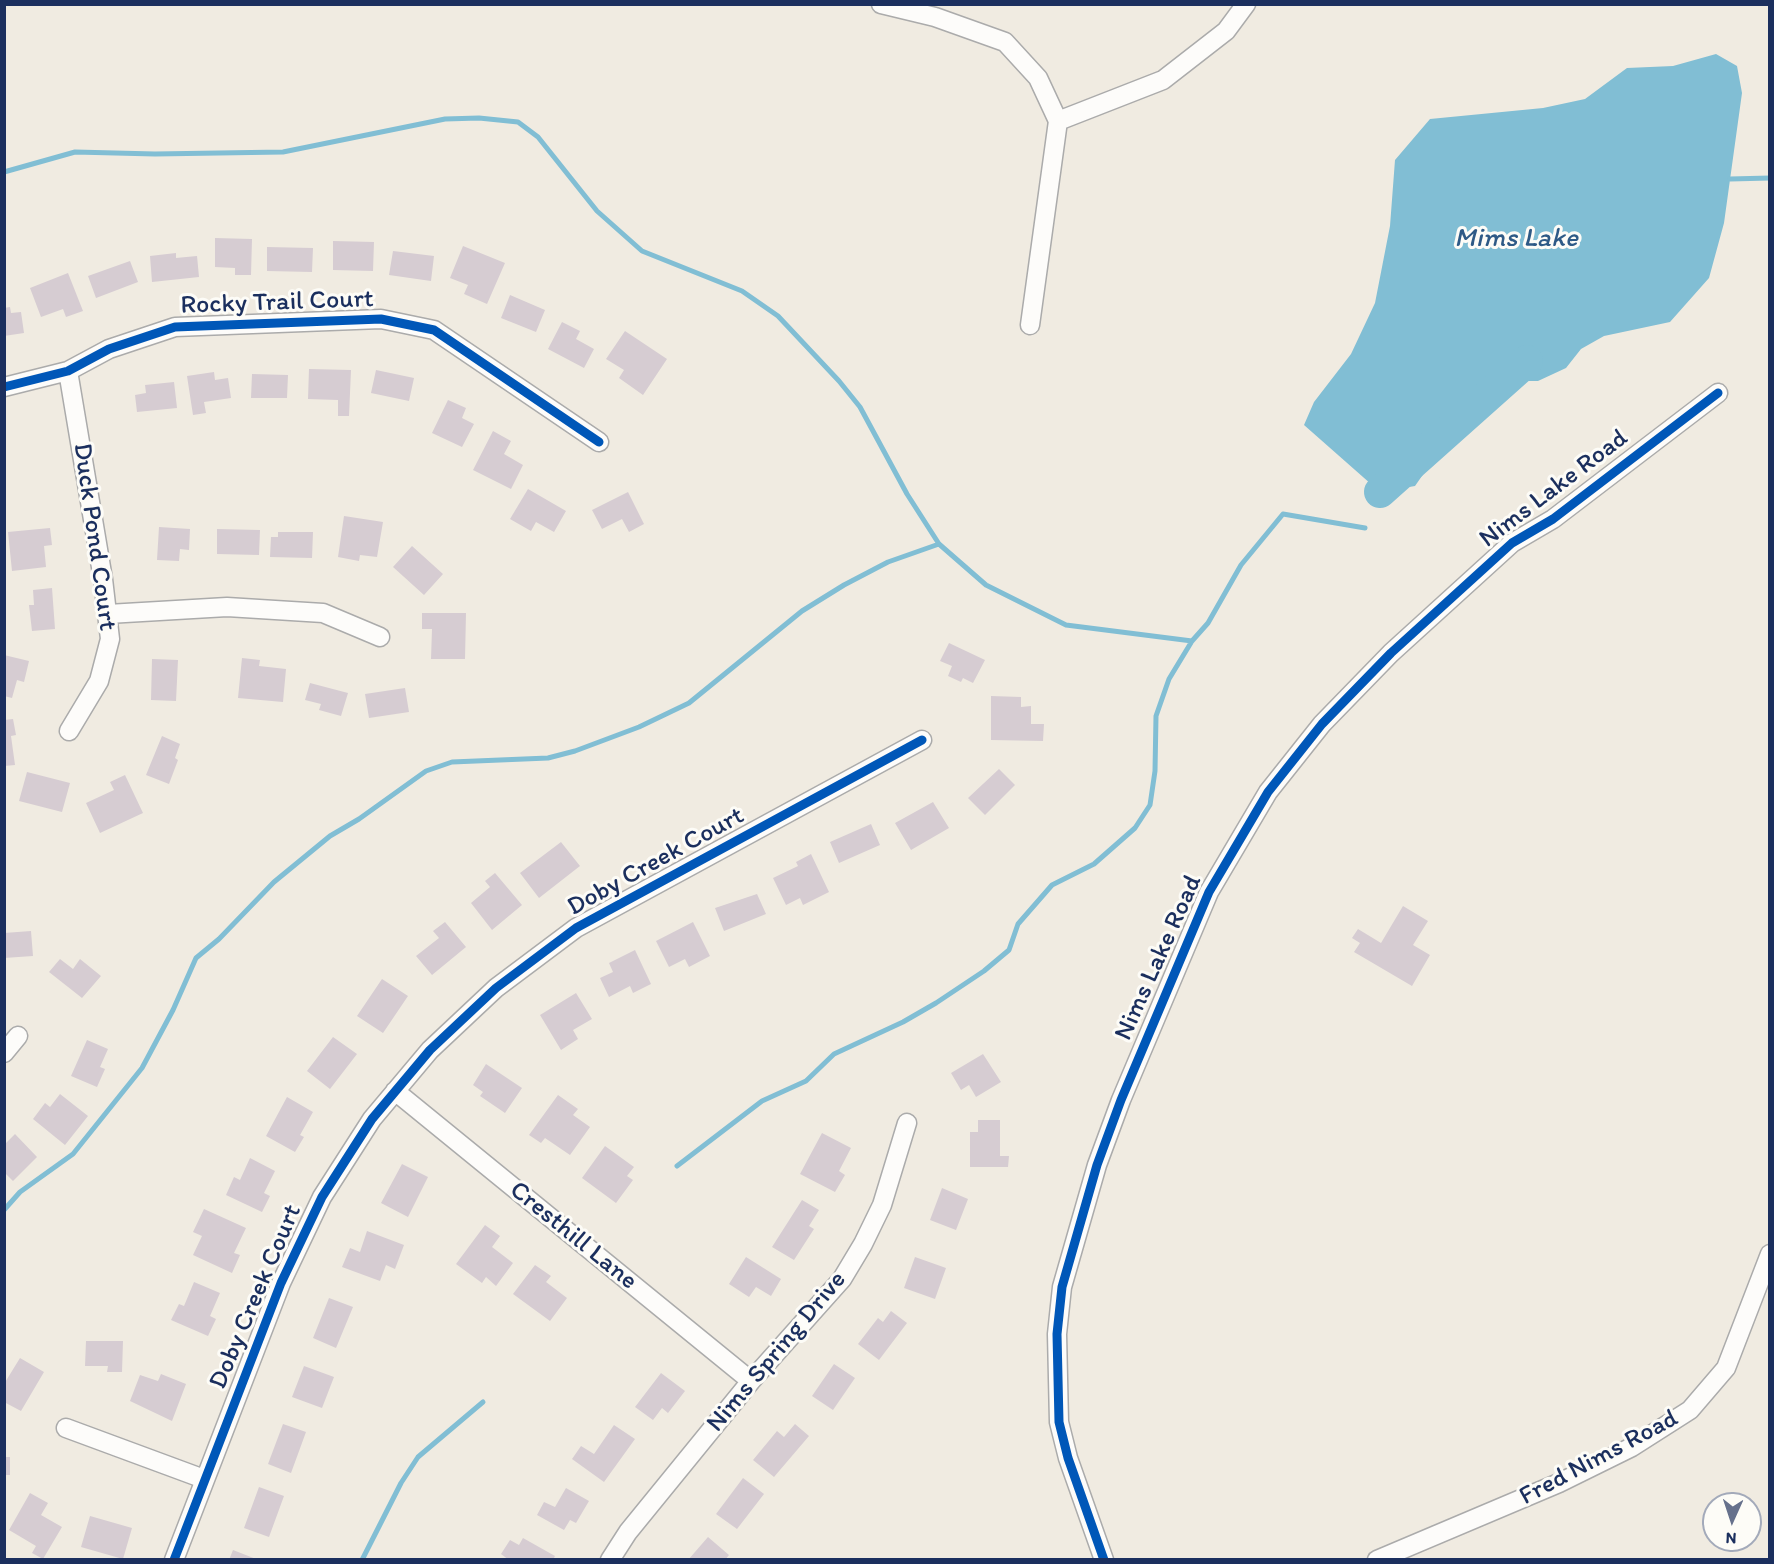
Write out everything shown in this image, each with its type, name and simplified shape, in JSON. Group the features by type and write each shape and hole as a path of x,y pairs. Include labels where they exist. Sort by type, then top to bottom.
{"street":[{"path":"1058,120 1164,80 1226,31 1245,4"},
{"path":"893,6 935,17 1005,42 1038,78 1058,120 1029,325"},
{"name":"Rocky Trail Court","path":"4,387 68,371 109,349 175,327 381,319 434,330 598,442"},
{"name":"Duck Pond Court","path":"68,371 108,614 110,639 99,681 69,731"},
{"name":"Nims Lake Road","path":"1104,1560 1068,1458 1059,1422 1057,1334 1062,1287 1097,1165 1120,1101 1209,892 1268,792 1322,724 1392,653 1512,543 1553,519 1718,393"},
{"path":"108,614 227,607 323,613 380,637"},
{"name":"Doby Creek Court","path":"174,1560 281,1283 322,1197 372,1119 429,1050 496,988 576,928 922,740"},
{"path":"4,1053 18,1036"},
{"name":"Cresthill Lane","path":"395,1091 751,1381"},
{"name":"Nims Spring Drive","path":"610,1560 628,1532 751,1381 842,1279 863,1245 882,1205 907,1123"},
{"name":"Fred Nims Road","path":"1377,1560 1559,1483 1632,1447 1690,1410 1726,1368 1770,1254"},
{"path":"66,1428 204,1479"}],"water":[{"name":"Mims Lake","path":"1716,54 1737,66 1742,93 1724,223 1709,278 1670,322 1604,336 1581,349 1566,368 1538,381 1512,381 1475,400 1415,486 1380,492 1304,425 1314,402 1351,354 1375,303 1390,226 1395,160 1430,119 1543,108 1585,99 1627,68 1673,66"}],"building":[{"path":"215,238 252,239 251,275 235,275 235,268 215,267"},
{"path":"333,241 374,242 373,271 333,270"},
{"path":"463,246 505,263 487,304 464,294 468,285 450,278"},
{"path":"267,247 313,248 312,272 267,271"},
{"path":"393,251 434,256 431,281 389,275"},
{"path":"176,253 176,258 197,256 199,277 152,282 150,256"},
{"path":"130,261 138,282 96,298 88,276"},
{"path":"68,273 83,311 66,317 63,309 41,317 30,288"},
{"path":"510,295 545,310 536,332 501,318"},
{"path":"10,307 11,313 21,312 24,333 4,336 4,308"},
{"path":"562,322 580,331 576,339 594,349 584,368 548,349"},
{"path":"625,331 667,359 643,395 619,378 624,370 606,359"},
{"path":"309,369 351,370 349,416 338,416 338,400 308,399"},
{"path":"376,370 414,378 409,401 371,393"},
{"path":"214,372 215,380 228,378 231,398 204,402 206,413 193,415 187,376"},
{"path":"252,374 288,375 287,398 251,398"},
{"path":"174,382 177,408 137,412 135,395 146,393 145,385"},
{"path":"448,400 466,408 462,418 474,424 462,447 432,433"},
{"path":"493,431 511,441 504,454 523,465 511,489 473,470"},
{"path":"528,489 566,511 554,532 536,522 531,531 510,519"},
{"path":"628,492 644,524 629,532 622,519 602,529 592,510"},
{"path":"344,516 383,522 377,557 360,555 359,561 338,557"},
{"path":"159,527 190,529 189,550 180,549 179,561 157,560"},
{"path":"50,528 52,545 44,546 46,567 12,571 8,532"},
{"path":"217,529 260,530 259,555 217,554"},
{"path":"278,532 313,532 312,558 270,557 271,537 278,537"},
{"path":"412,546 443,574 424,595 393,567"},
{"path":"52,588 55,629 32,631 29,605 34,605 33,590"},
{"path":"422,613 466,613 465,659 431,659 432,629 422,629"},
{"path":"949,643 985,660 973,683 963,678 961,682 948,676 952,666 940,661"},
{"path":"4,655 29,661 24,682 17,680 12,698 4,696"},
{"path":"242,658 260,660 259,666 286,669 283,702 238,698"},
{"path":"152,659 178,660 176,701 151,700"},
{"path":"310,683 348,693 341,716 319,710 321,704 305,700"},
{"path":"405,688 409,712 369,718 365,694"},
{"path":"991,696 1021,697 1021,707 1031,706 1031,724 1044,724 1043,741 991,740"},
{"path":"13,719 16,735 11,736 15,765 4,766 4,720"},
{"path":"162,736 180,744 175,758 178,760 169,784 146,775"},
{"path":"999,769 1015,785 985,815 968,798"},
{"path":"27,772 70,783 62,812 19,801"},
{"path":"125,775 143,813 100,833 86,803 114,790 110,782"},
{"path":"933,802 949,828 911,850 895,823"},
{"path":"871,824 880,845 839,863 830,842"},
{"path":"561,842 580,866 539,898 520,873"},
{"path":"811,854 829,892 803,905 800,898 786,905 773,878 798,866 796,862"},
{"path":"495,873 522,905 492,930 471,903 490,887 485,881"},
{"path":"757,894 766,914 724,931 715,908"},
{"path":"1403,906 1428,921 1413,945 1430,955 1412,986 1354,952 1360,943 1352,938 1358,929 1381,943"},
{"path":"445,922 466,947 432,975 416,956 439,938 433,931"},
{"path":"693,922 710,956 689,967 685,959 669,967 656,941"},
{"path":"31,931 33,956 4,958 4,933"},
{"path":"635,950 651,984 633,993 630,986 609,997 600,978 613,972 609,963"},
{"path":"60,959 73,969 80,959 101,976 82,998 49,972"},
{"path":"382,979 408,996 383,1033 357,1016"},
{"path":"576,993 592,1019 573,1030 578,1039 561,1050 540,1015"},
{"path":"333,1037 357,1054 330,1089 307,1071"},
{"path":"87,1040 108,1049 100,1067 105,1069 97,1087 71,1076"},
{"path":"983,1054 1001,1082 976,1097 969,1085 961,1090 951,1073"},
{"path":"486,1064 522,1088 505,1113 480,1096 483,1092 473,1085"},
{"path":"60,1094 88,1116 65,1145 33,1119 45,1103 50,1107"},
{"path":"558,1095 578,1109 573,1115 590,1127 570,1155 545,1138 541,1143 529,1135"},
{"path":"287,1097 313,1112 300,1135 304,1137 295,1152 266,1136"},
{"path":"978,1120 1000,1120 1000,1156 1009,1156 1008,1167 970,1167 970,1132 978,1132"},
{"path":"822,1133 851,1148 839,1171 845,1175 835,1192 800,1174"},
{"path":"15,1134 37,1157 13,1181 4,1172 4,1145"},
{"path":"605,1146 634,1167 627,1176 633,1180 616,1203 582,1178"},
{"path":"250,1158 275,1171 264,1193 270,1196 262,1212 226,1195 234,1177 240,1180"},
{"path":"402,1164 428,1177 408,1217 381,1203"},
{"path":"942,1188 968,1199 956,1230 930,1220"},
{"path":"802,1200 819,1210 809,1226 814,1229 794,1260 772,1247"},
{"path":"204,1209 246,1228 234,1253 240,1255 232,1273 193,1255 202,1236 193,1232"},
{"path":"485,1225 500,1236 492,1247 513,1263 496,1286 486,1277 482,1283 456,1264"},
{"path":"367,1231 404,1245 395,1269 386,1265 380,1281 342,1267 350,1248 360,1252"},
{"path":"746,1257 781,1279 771,1296 756,1287 749,1297 729,1284"},
{"path":"915,1257 946,1268 935,1299 904,1288"},
{"path":"535,1265 551,1276 546,1282 567,1298 550,1321 513,1294"},
{"path":"194,1282 220,1293 210,1316 216,1319 208,1336 171,1320 179,1304 184,1306"},
{"path":"329,1298 353,1307 336,1348 313,1338"},
{"path":"891,1311 907,1323 879,1360 858,1344 878,1318 883,1322"},
{"path":"86,1341 123,1341 122,1372 107,1372 108,1366 85,1366"},
{"path":"20,1358 44,1372 21,1411 4,1402 4,1384"},
{"path":"834,1364 855,1378 833,1410 812,1396"},
{"path":"304,1366 334,1377 322,1408 292,1397"},
{"path":"661,1373 685,1391 668,1413 662,1408 653,1420 635,1407"},
{"path":"161,1374 186,1384 172,1421 130,1401 140,1375 158,1381"},
{"path":"283,1424 306,1432 291,1473 268,1464"},
{"path":"795,1424 809,1436 774,1477 753,1460 777,1431 784,1437"},
{"path":"614,1425 635,1439 604,1482 572,1459 581,1446 594,1454"},
{"path":"4,1457 10,1457 10,1475 4,1475"},
{"path":"743,1478 764,1494 737,1529 716,1514"},
{"path":"259,1487 284,1496 269,1537 244,1528"},
{"path":"566,1488 589,1501 576,1523 570,1520 564,1530 537,1515 544,1502 555,1507"},
{"path":"30,1493 48,1503 41,1515 62,1527 43,1559 32,1553 36,1546 9,1530"},
{"path":"90,1516 132,1528 123,1559 81,1547"},
{"path":"708,1537 729,1555 725,1560 688,1560"},
{"path":"523,1538 555,1556 553,1560 509,1560 501,1554 510,1540 519,1545"},
{"path":"233,1550 256,1559 256,1560 229,1560"}],"waterway":[{"path":"4,172 75,152 155,154 283,152 445,119 479,118 518,122 538,137 597,211 642,251 742,291 778,316 839,381 860,407 907,494 939,544 986,585 1066,625 1192,641"},
{"path":"1730,179 1770,178"},
{"path":"1380,492 1527,361"},
{"path":"677,1166 762,1101 806,1081 834,1054 903,1022 936,1003 984,971 1009,950 1018,924 1052,885 1094,864 1135,828 1150,805 1155,771 1156,716 1169,679 1192,641 1208,623 1241,565 1283,514 1365,528"},
{"path":"4,1210 20,1192 73,1154 142,1068 173,1010 196,958 219,939 274,882 330,836 359,819 426,771 452,762 548,758 575,751 639,727 689,703 802,611 844,585 888,562 939,544"},
{"path":"362,1560 401,1483 418,1457 483,1402"}],"cycle path":[{"path":"4,387 68,371 109,349 175,327 381,319 434,330 599,442"},
{"path":"1104,1560 1068,1458 1059,1422 1057,1334 1062,1287 1097,1165 1121,1100 1209,892 1268,792 1322,724 1391,653 1512,543 1553,519 1718,393"},
{"path":"174,1560 281,1283 322,1197 372,1119 430,1050 496,988 576,928 922,740"}]}
